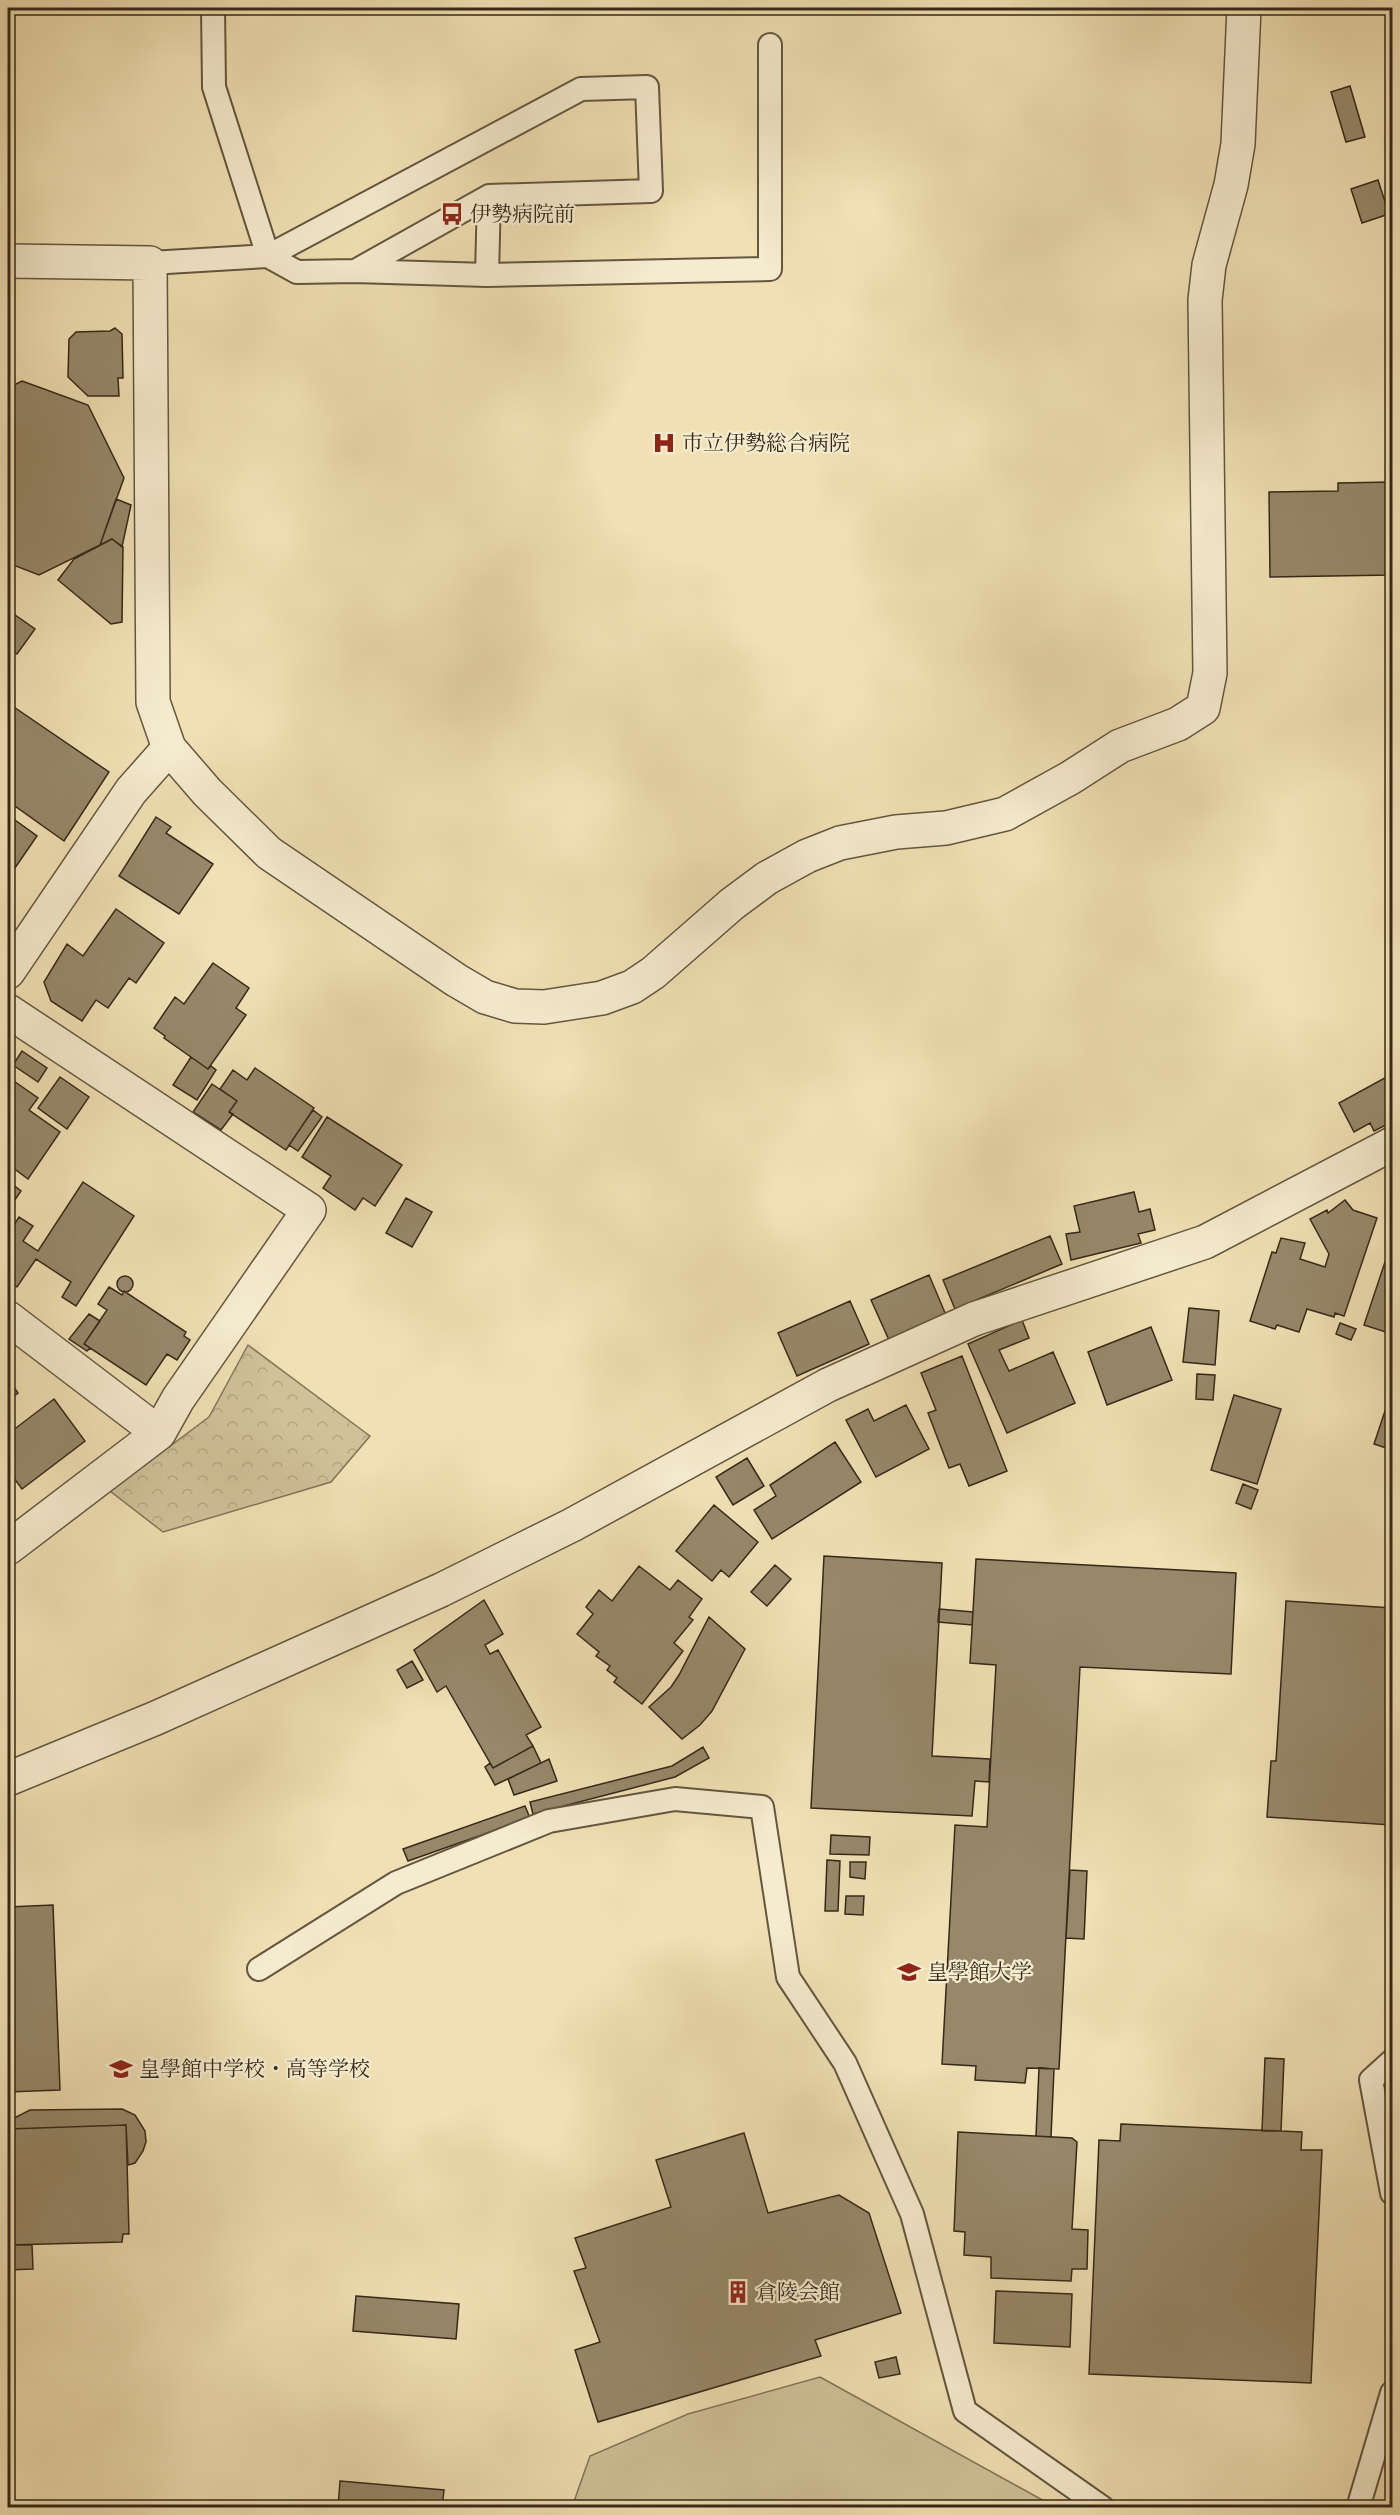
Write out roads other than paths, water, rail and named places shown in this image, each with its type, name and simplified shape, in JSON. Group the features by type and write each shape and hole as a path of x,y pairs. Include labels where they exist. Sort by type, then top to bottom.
{"street":[{"path":"8,261 150,263 153,702 169,748 207,792 269,853 456,980 485,997 515,1006 544,1007 602,998 632,987 732,904 767,878 807,856 840,843 896,832 946,828 1005,814 1070,778 1120,746 1178,724 1203,708 1210,673 1205,300 1209,265 1231,185 1238,144 1244,8"},
{"path":"8,972 131,791 169,748"},
{"path":"8,1011 309,1210 178,1399 159,1433 8,1548"},
{"path":"8,1779 156,1718 441,1590 572,1525 828,1384 974,1319 1205,1242 1392,1144"},
{"path":"8,1317 159,1433"}],"lane":[{"path":"213,8 214,87 268,256 297,272 487,274 770,269 770,45"},
{"path":"150,263 268,256 581,89 647,87 651,191 489,196 355,271"},
{"path":"487,274 489,196"},
{"path":"259,1970 396,1884 549,1821 675,1799 762,1807 788,1977 845,2063 912,2214 965,2411 1103,2508"},
{"path":"1392,2061 1371,2080 1392,2193"},
{"path":"1358,2508 1392,2394"}],"place":[{"name":"伊勢病院前","path":"452,214"},
{"name":"市立伊勢総合病院","path":"664,443"},
{"name":"皇學館大学","path":"909,1972"},
{"name":"皇學館中学校・高等学校","path":"121,2069"},
{"name":"倉陵会館","path":"738,2292"}]}
